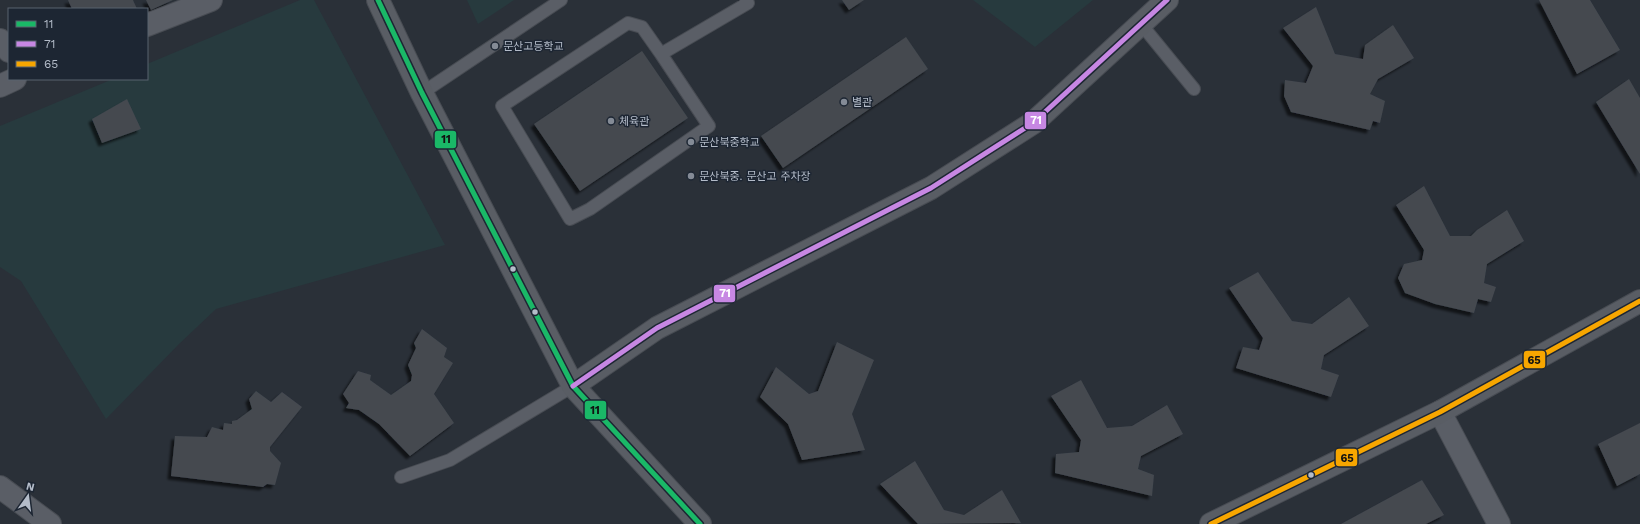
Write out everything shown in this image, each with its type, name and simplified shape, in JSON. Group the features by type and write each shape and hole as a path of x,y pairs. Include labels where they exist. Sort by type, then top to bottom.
{"street":[{"path":"148,25 211,0"},
{"path":"378,0 422,93 573,386 700,524"},
{"path":"573,386 657,328 931,188 1033,123 1167,0"},
{"path":"0,40 8,50"},
{"path":"0,86 13,80"},
{"path":"1211,524 1440,412 1640,301"},
{"path":"1440,412 1499,524"},
{"path":"0,487 50,524"}],"lane":[{"path":"422,93 561,0"},
{"path":"661,54 748,3 746,0"},
{"path":"628,23 642,27 661,54 709,126 590,209 570,219 502,106 628,23"},
{"path":"1141,24 1194,89"},
{"path":"401,477 450,460 573,386"}],"green space":[{"path":"300,0 314,0 445,245 216,309 179,344 106,419 21,281 0,267 0,126 111,80 148,80 148,64"},
{"path":"467,0 514,0 478,24"},
{"path":"973,0 1093,0 1035,47"}],"building":[{"path":"68,0 133,0 137,8 72,8"},
{"path":"146,0 173,0 151,10"},
{"path":"842,0 864,0 849,10"},
{"path":"1539,0 1590,0 1620,50 1577,74"},
{"path":"1316,7 1335,54 1363,59 1365,45 1393,25 1414,58 1378,79 1370,94 1385,101 1380,123 1373,121 1370,130 1291,112 1284,96 1285,80 1306,83 1313,66 1283,28"},
{"name":"별관","path":"906,37 928,69 783,168 761,136"},
{"name":"체육관","path":"642,51 688,118 580,191 534,124"},
{"path":"1629,79 1640,98 1640,174 1596,102"},
{"path":"127,99 141,129 102,143 92,119"},
{"path":"1424,186 1450,236 1471,236 1477,230 1507,210 1524,241 1487,264 1484,283 1496,287 1491,302 1478,299 1474,313 1435,304 1405,293 1398,278 1404,264 1422,260 1424,250 1396,205"},
{"path":"1258,272 1292,321 1312,324 1349,297 1369,326 1324,355 1321,369 1339,375 1331,397 1236,368 1243,347 1259,350 1263,338 1229,288"},
{"path":"422,329 447,348 444,357 453,363 434,394 454,423 410,456 379,424 359,410 346,408 349,403 343,394 358,371 371,375 370,380 391,395 411,381 412,375 408,365 416,348 414,343"},
{"path":"837,342 874,360 852,414 865,450 802,460 788,424 760,397 776,367 809,394 818,391"},
{"path":"1081,380 1107,428 1132,426 1167,405 1183,434 1141,456 1138,469 1154,475 1152,496 1055,473 1056,454 1079,452 1081,440 1051,396"},
{"path":"256,391 271,402 282,392 302,407 270,447 270,451 281,463 275,485 267,484 263,487 171,476 175,436 207,437 212,427 223,430 224,423 232,424 232,421 237,420 252,409 249,399"},
{"path":"1640,423 1640,474 1617,486 1598,444"},
{"path":"915,461 944,510 964,515 1002,490 1021,523 918,524 880,484"},
{"path":"1422,480 1444,515 1426,524 1341,524"}],"transit line":[{"name":"11","path":"378,0 422,93 573,386 700,524"},
{"name":"71","path":"573,386 657,328 931,188 1033,123 1167,0"},
{"name":"65","path":"1211,524 1440,412 1640,301"}],"place":[{"name":"문산고등학교","path":"495,46"},
{"name":"별관","path":"844,102"},
{"name":"체육관","path":"611,121"},
{"name":"문산북중학교","path":"691,142"},
{"name":"문산북중. 문산고 주차장","path":"691,176"}]}
